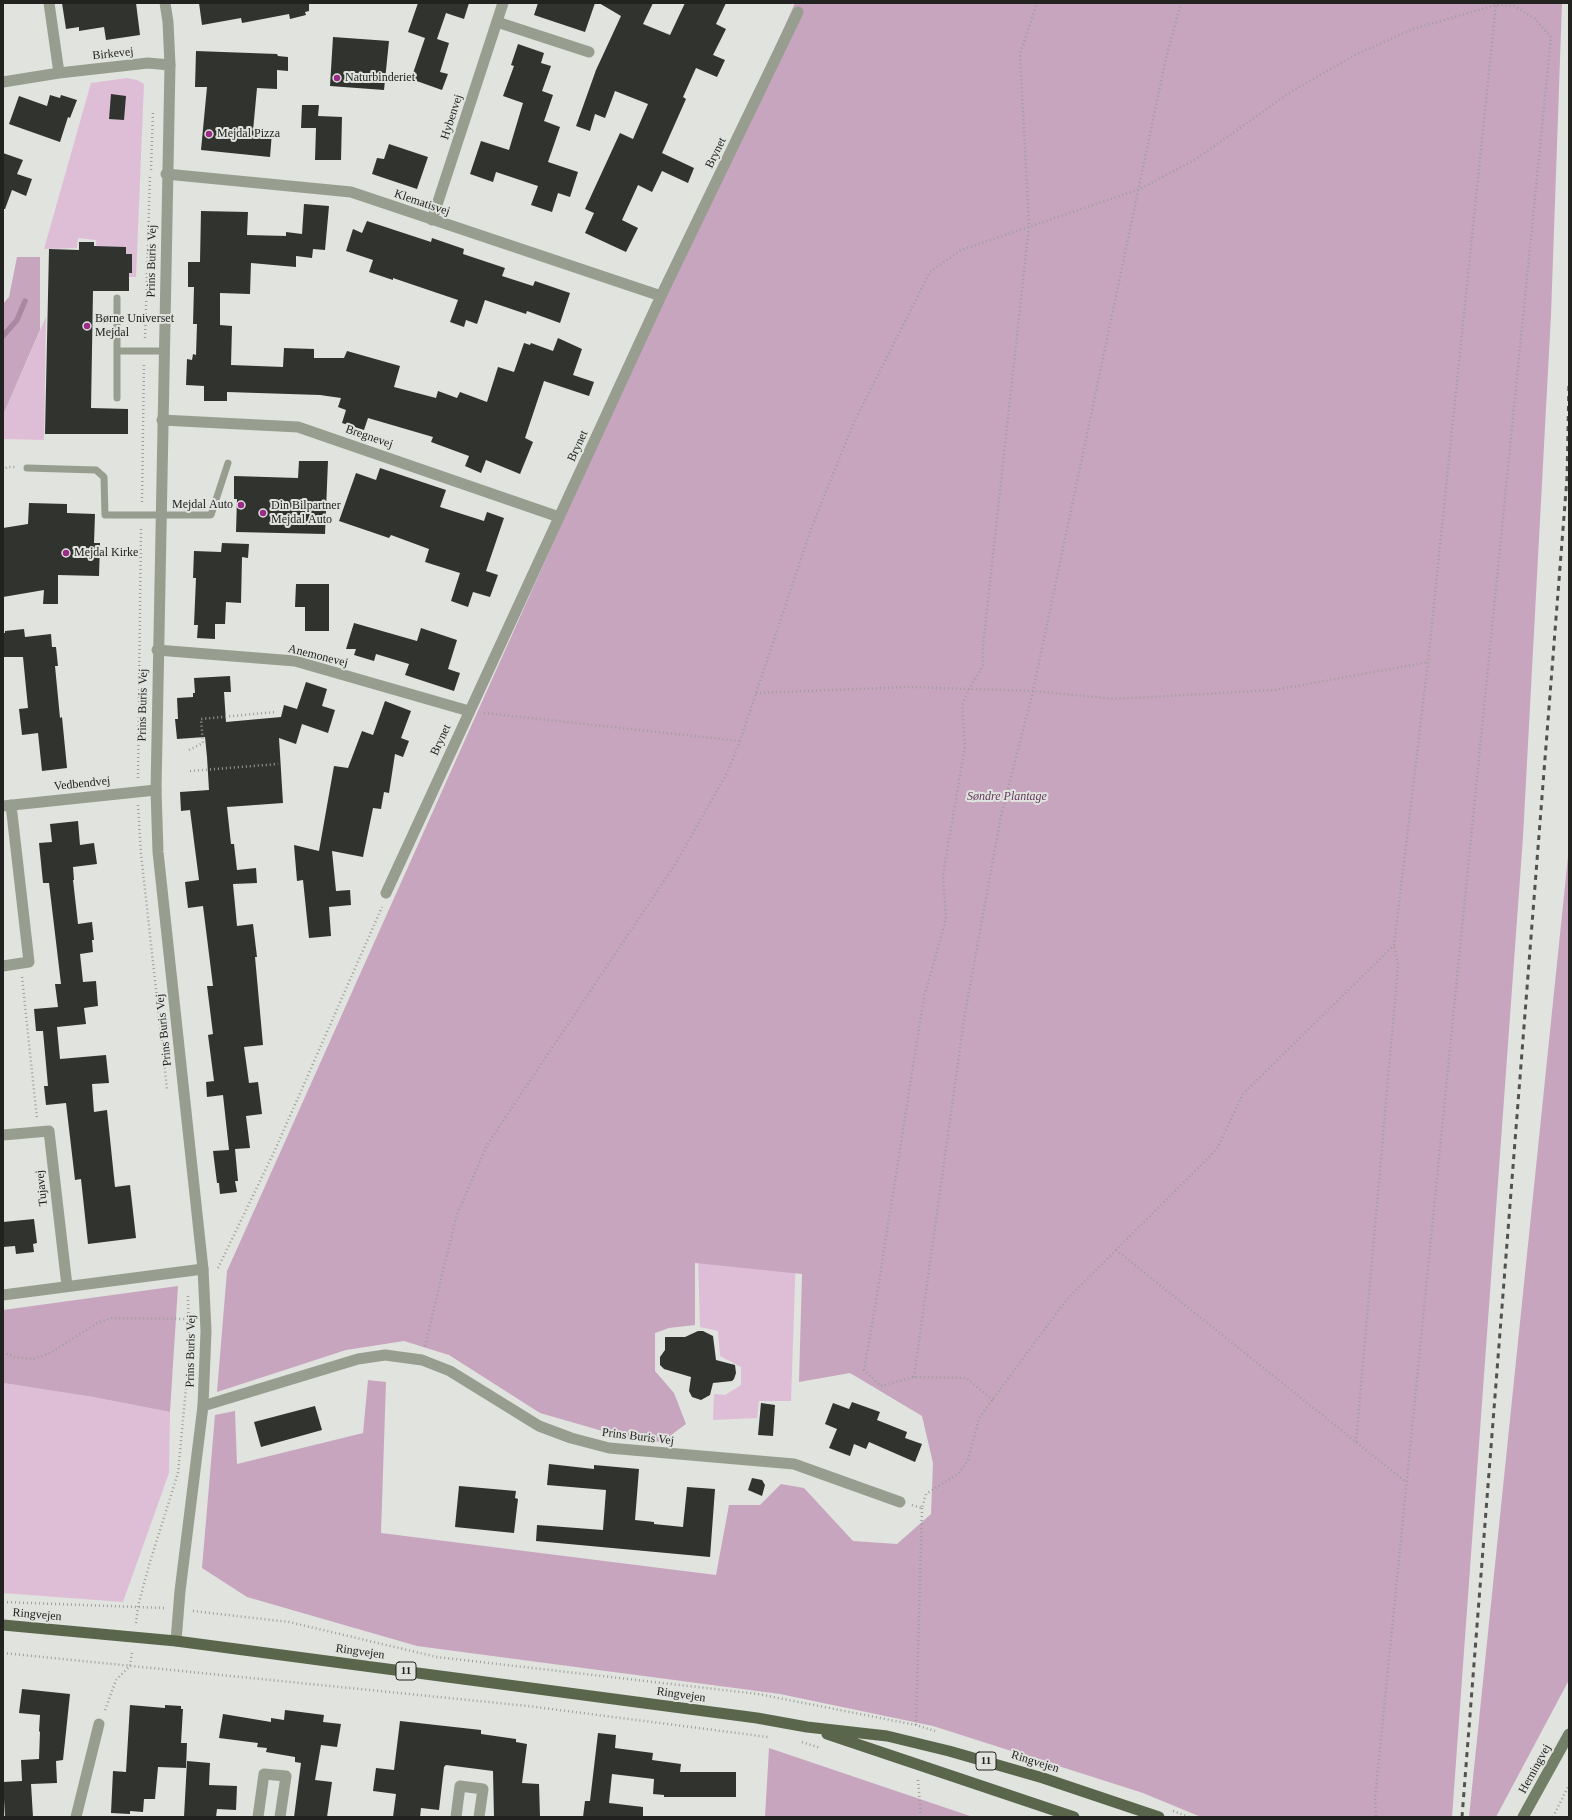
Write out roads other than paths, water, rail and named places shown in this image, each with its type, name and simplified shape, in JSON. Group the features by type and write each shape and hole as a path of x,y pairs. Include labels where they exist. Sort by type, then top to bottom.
{"main road":[{"name":"Ringvejen","path":"3,1625 176,1641 757,1718 807,1727 887,1736 949,1751 1043,1778 1159,1817"},
{"name":"Ringvejen","path":"807,1727 1074,1817"},
{"name":"Herningvej","path":"1523,1817 1569,1734"}],"street":[{"path":"49,3 59,73"},
{"name":"Prins Buris Vej","path":"165,3 168,22 170,65 166,174 164,351 157,650 156,790 158,852 203,1269 206,1331 203,1406 180,1591 176,1641"},
{"name":"Hybenvej","path":"432,220 503,3"},
{"name":"Brynet","path":"386,893 662,296 798,12"},
{"path":"497,22 589,52"},
{"name":"Birkevej","path":"3,82 59,73 148,63 170,65"},
{"name":"Klematisvej","path":"166,174 351,192 662,296"},
{"name":"Bregnevej","path":"162,420 298,427 560,517"},
{"name":"Anemonevej","path":"157,650 295,661 469,711"},
{"name":"Vedbendvej","path":"3,966 29,962 7,805 156,790"},
{"name":"Tujavej","path":"3,1135 49,1131 67,1286"},
{"path":"3,1294 203,1269"},
{"name":"Prins Buris Vej","path":"203,1406 358,1359 385,1355 422,1360 450,1371 539,1426 571,1438 609,1448 794,1464 900,1502"},
{"path":"76,1817 100,1724"},
{"path":"258,1817 264,1774 286,1776 280,1817"},
{"path":"456,1817 460,1786 483,1789 478,1817"}],"lane":[{"path":"117,298 117,398"},
{"path":"117,351 164,351"},
{"path":"27,468 96,470 104,477 105,516 211,515 228,463"}],"waterway":[{"path":"3,336 17,320 25,301"}],"railway":[{"path":"1462,1817 1567,478 1569,384"}],"place":[{"name":"Naturbinderiet","path":"337,78"},
{"name":"Mejdal Pizza","path":"209,134"},
{"name":"Børne Universet Mejdal","path":"87,326"},
{"name":"Mejdal Auto","path":"241,505"},
{"name":"Din Bilpartner Mejdal Auto","path":"263,513"},
{"name":"Mejdal Kirke","path":"66,553"}],"park label":[{"name":"Søndre Plantage","path":"1007,797"}]}
